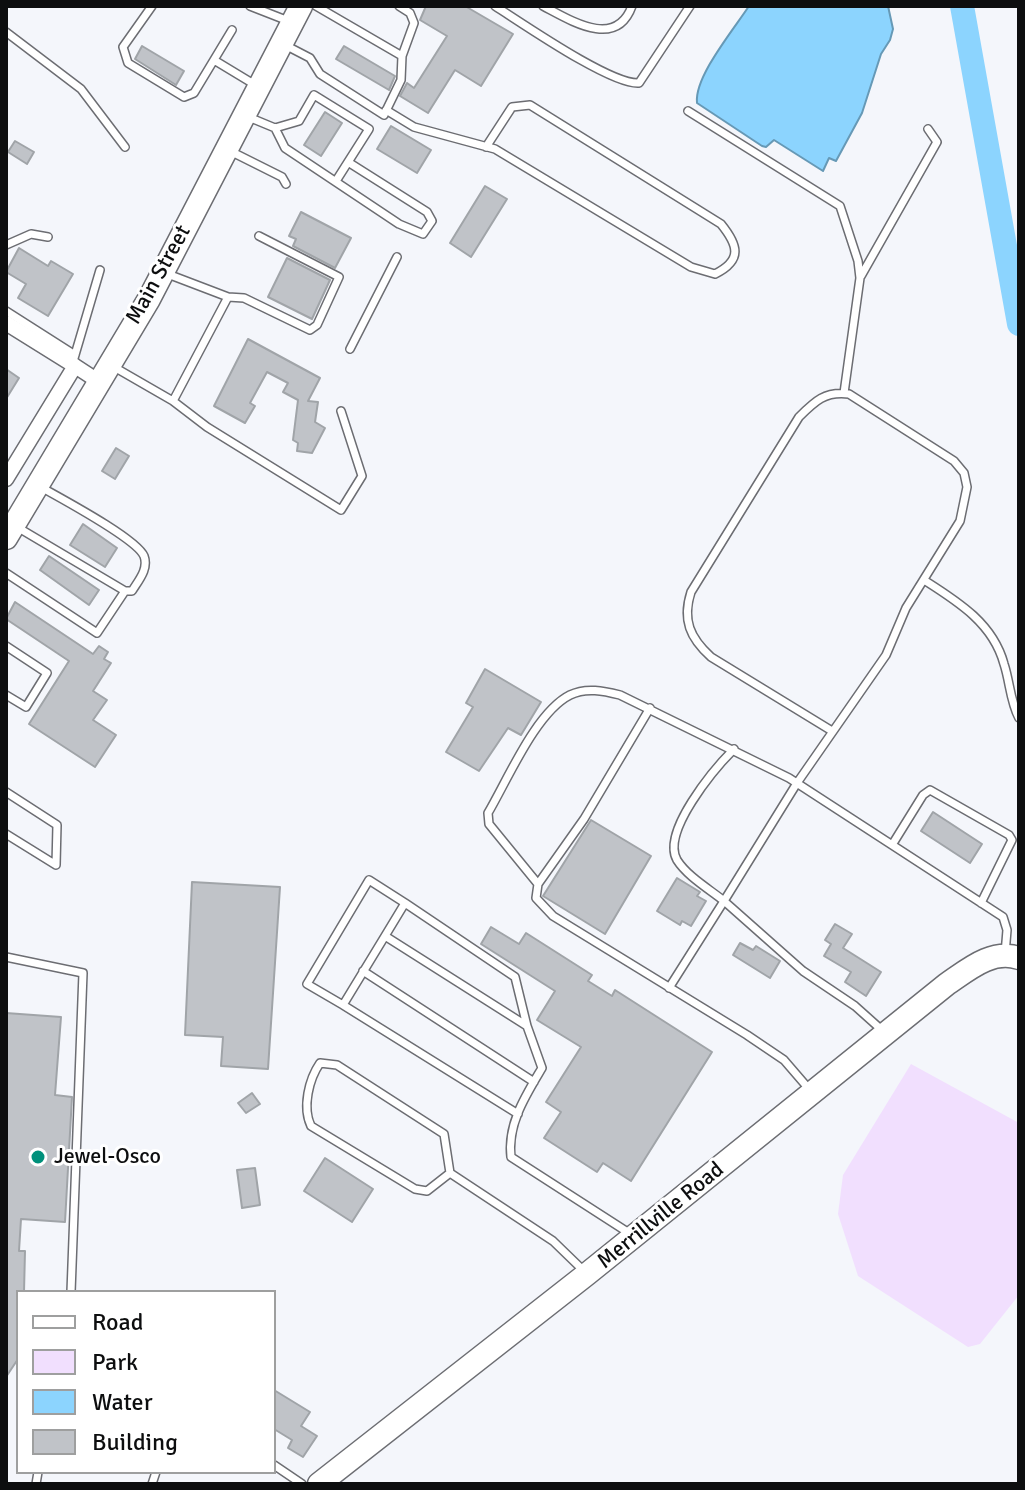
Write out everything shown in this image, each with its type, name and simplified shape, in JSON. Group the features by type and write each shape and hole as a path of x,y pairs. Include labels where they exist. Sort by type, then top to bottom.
{"street":[{"name":"Main Street","path":"10,531 163,272 297,14"},
{"path":"6,323 74,362 104,372"},
{"path":"6,479 74,362"},
{"name":"Merrillville Road","path":"319,1484 634,1237 957,977 977,963 1012,956"}],"lane":[{"path":"152,6 123,47 128,63 184,97 194,93 232,30"},
{"path":"250,6 297,14"},
{"path":"316,6 402,56"},
{"path":"281,43 310,58 320,74 384,115 401,80 402,56 414,23 410,13 399,6"},
{"path":"496,6 611,76 633,84 639,83 690,6"},
{"path":"543,6 582,27 599,31 625,19 632,6"},
{"path":"6,32 81,89 125,147"},
{"path":"214,60 258,87"},
{"path":"244,116 275,128 299,121 314,95 369,129 336,181"},
{"path":"386,110 414,127 486,147 531,168 674,259 715,274 729,267 736,252 735,241 721,224 530,105 512,107 486,147"},
{"path":"688,111 840,206 858,261 860,278 844,393"},
{"path":"275,128 285,148 342,188 420,235 432,221 427,212 348,162"},
{"path":"860,278 937,142 928,129"},
{"path":"226,149 282,177 286,184"},
{"path":"6,245 31,234 48,237"},
{"path":"163,272 228,297 244,298 310,330 321,318 339,277 259,236"},
{"path":"350,349 397,257"},
{"path":"6,311 74,362 100,270"},
{"path":"173,401 228,297"},
{"path":"104,372 173,401 207,427 341,510 362,476 341,411"},
{"path":"669,988 797,783 886,655 906,608 960,521 965,503 964,473 933,446 844,393 833,392 817,399 799,417 687,605 687,624 696,643 711,657 832,731"},
{"path":"10,531 125,591 132,591 141,576 146,567 144,555 127,539 37,485"},
{"path":"6,573 97,633 125,591"},
{"path":"924,580 987,628 1004,662 1019,718"},
{"path":"6,646 47,673 26,707 6,695"},
{"path":"538,884 489,824 488,813 548,712 572,694 596,690 650,708 797,783 1003,917 1012,956"},
{"path":"650,708 584,819 538,884 536,898 553,916 784,1060 813,1093"},
{"path":"734,749 699,791 676,831 673,845 676,858 803,971 855,1006 886,1034"},
{"path":"892,845 923,795 930,790 1009,835 1015,839 981,903"},
{"path":"6,792 57,825 56,865 7,837"},
{"path":"518,1114 307,984 369,880 515,977 527,1026 542,1068 521,1103 518,1114 512,1133 511,1157 634,1237"},
{"path":"343,1005 405,903"},
{"path":"385,936 527,1026"},
{"path":"6,957 83,973 71,1290"},
{"path":"363,971 534,1082"},
{"path":"450,1173 427,1191 415,1189 311,1126 307,1118 310,1077 320,1063 337,1065 444,1134 450,1173 553,1241 587,1274"},
{"path":"276,1466 302,1484"}],"green space":[{"path":"911,1064 1019,1123 1019,1295 980,1344 968,1347 858,1276 838,1214 843,1175"}],"water":[{"path":"749,6 888,6 893,29 881,54 862,113 836,161 829,158 823,171 774,140 766,147 762,146 697,103 708,67"}],"building":[{"path":"426,6 465,6 513,34 481,86 455,70 428,113 400,96 407,83 414,88 447,36 420,20"},
{"path":"142,46 184,71 176,85 135,59"},
{"path":"344,46 395,76 389,90 336,59"},
{"path":"325,112 342,123 321,156 304,145"},
{"path":"391,126 431,150 417,173 377,149"},
{"path":"15,141 34,152 27,164 8,152"},
{"path":"485,186 507,199 471,257 450,243"},
{"path":"301,212 351,238 335,268 293,246 296,239 289,236"},
{"path":"19,248 48,266 51,261 73,274 48,316 18,298 26,284 6,272"},
{"path":"287,258 330,280 312,319 268,297"},
{"path":"248,339 320,378 308,401 318,402 315,422 325,428 312,453 297,451 298,443 293,440 298,400 283,392 288,383 267,372 250,403 255,406 245,423 214,406"},
{"path":"6,369 19,378 6,399"},
{"path":"116,448 129,456 115,479 102,471"},
{"path":"83,524 117,548 105,567 70,545"},
{"path":"49,556 99,590 89,605 40,570"},
{"path":"15,602 93,654 99,646 108,652 104,659 111,663 93,691 107,700 93,720 116,735 95,767 29,724 69,661 6,619"},
{"path":"485,669 541,702 521,735 508,728 479,771 446,752 473,707 466,703"},
{"path":"933,812 982,844 970,863 921,831"},
{"path":"591,820 651,856 605,934 543,896"},
{"path":"677,878 700,892 697,896 706,901 691,926 682,921 680,925 657,911"},
{"path":"192,882 280,887 268,1069 221,1066 223,1037 185,1035"},
{"path":"835,924 852,934 843,948 881,972 866,996 845,982 851,972 824,956 831,944 825,940"},
{"path":"491,927 519,944 526,933 592,975 588,981 612,996 615,990 712,1052 631,1181 603,1163 597,1172 544,1138 561,1112 546,1102 581,1047 537,1020 555,991 481,944"},
{"path":"740,943 753,950 756,946 780,961 770,978 733,955"},
{"name":"Jewel-Osco","path":"6,1013 61,1017 55,1095 72,1097 65,1222 21,1219 19,1251 25,1251 24,1290 16,1290 16,1362 6,1377"},
{"path":"252,1093 260,1104 246,1113 238,1103"},
{"path":"325,1158 373,1189 352,1222 304,1191"},
{"path":"255,1168 260,1205 242,1208 237,1170"},
{"path":"276,1391 310,1412 301,1426 317,1436 303,1457 288,1448 292,1440 276,1430"}],"waterway":[{"path":"962,6 1019,324"}],"place":[{"name":"Jewel-Osco","path":"38,1157"}]}
